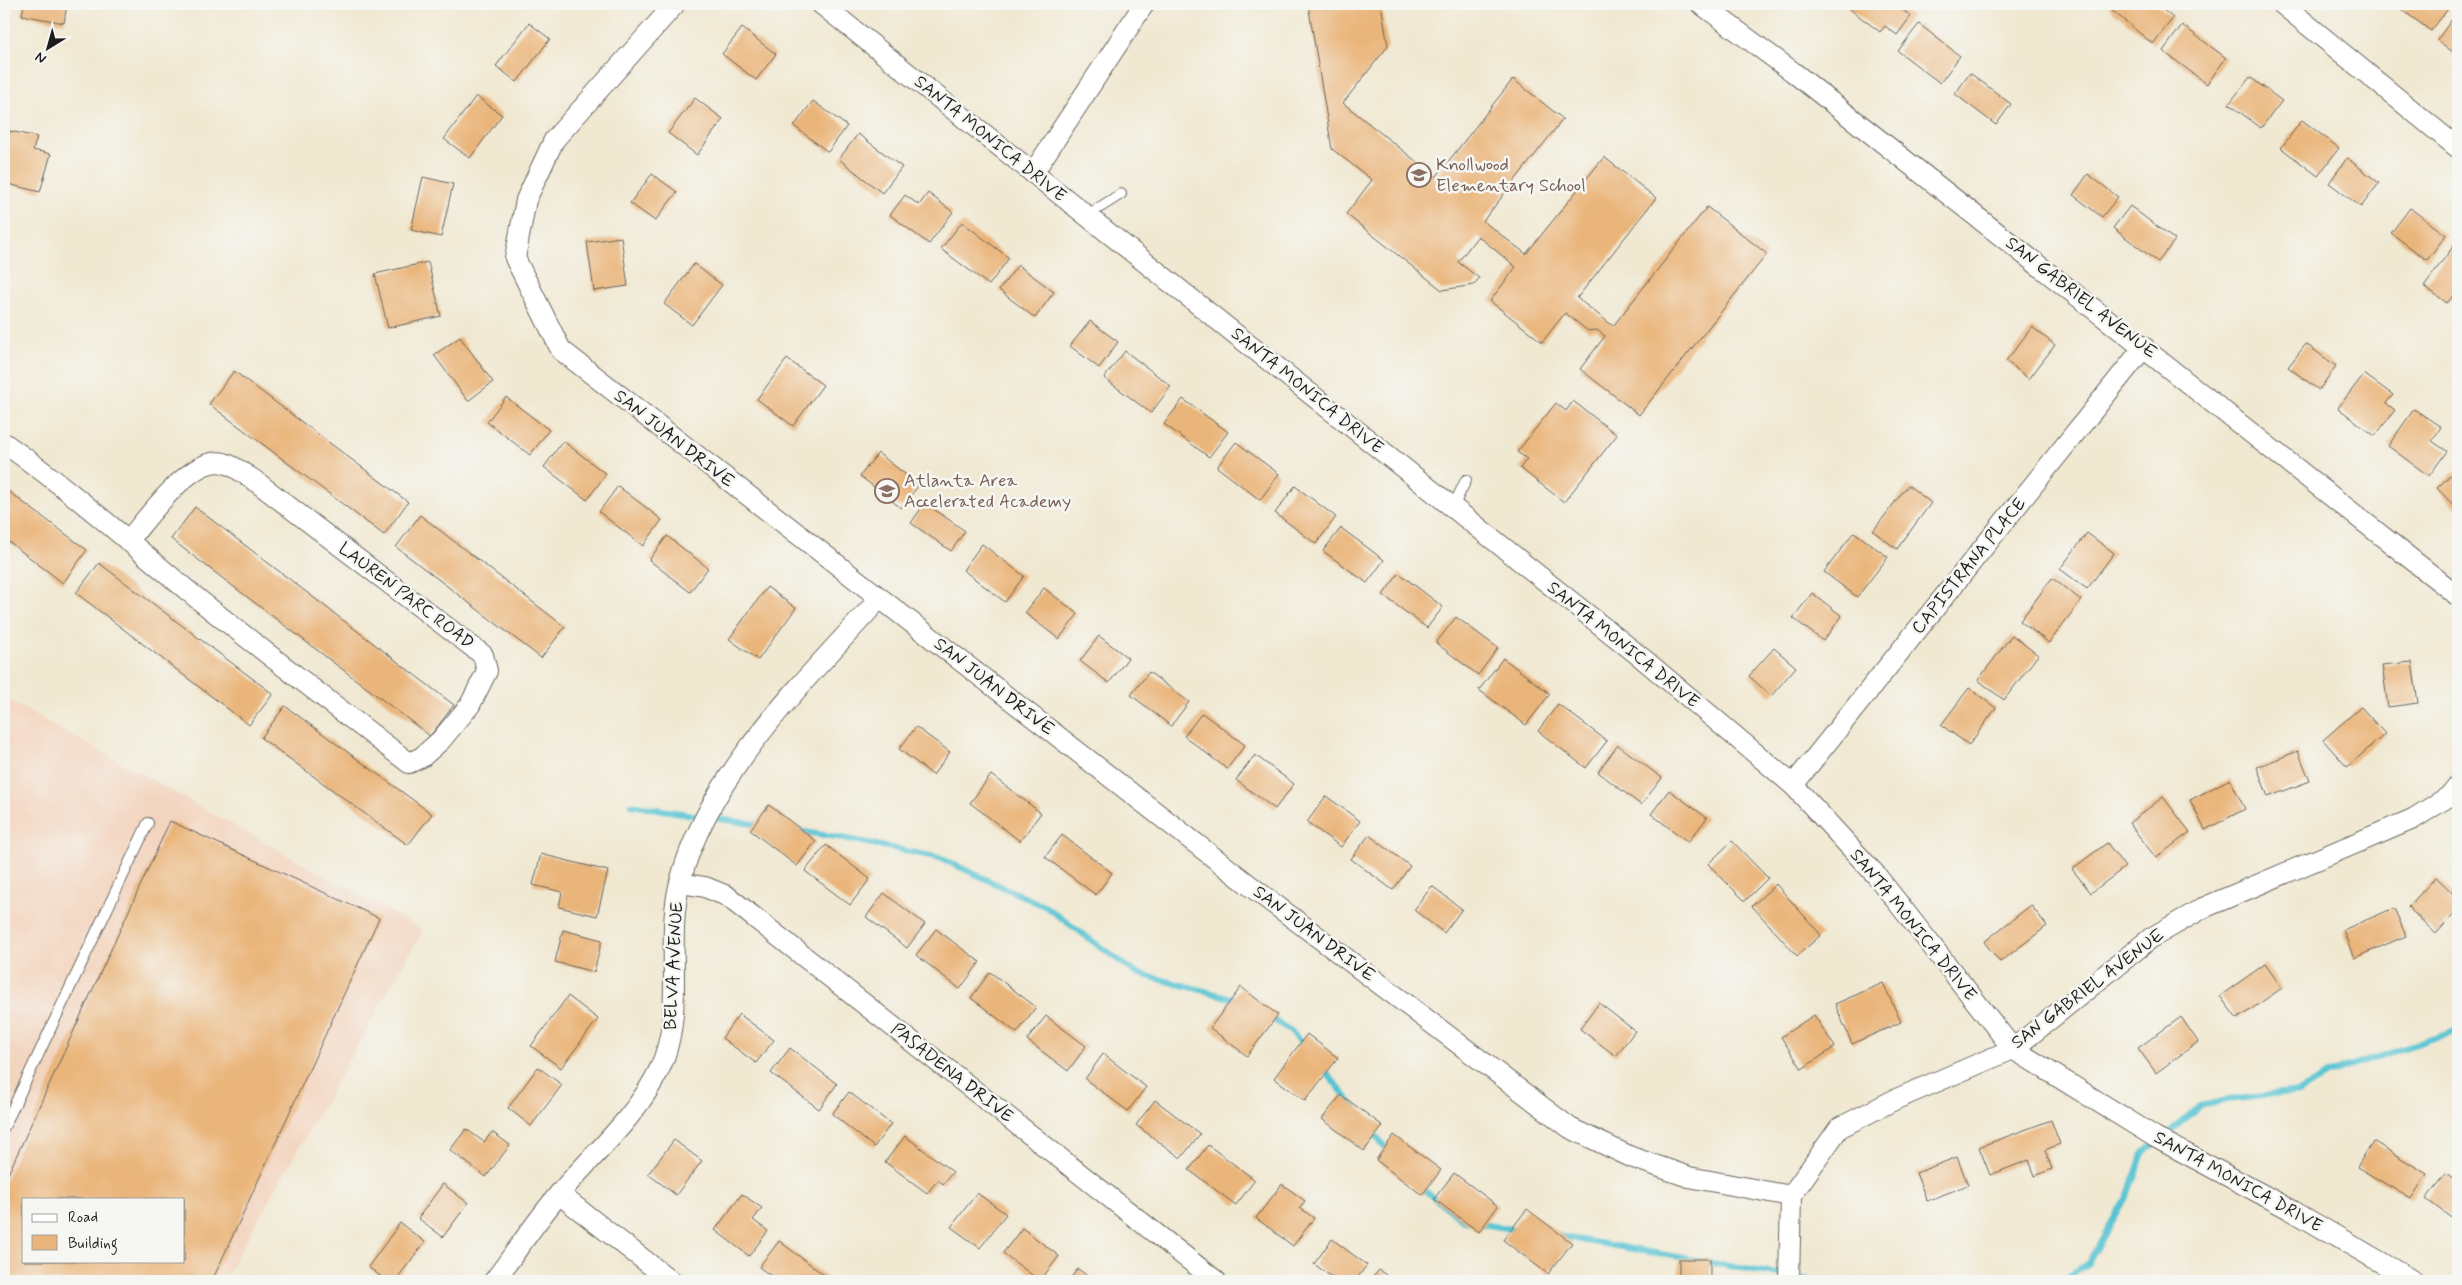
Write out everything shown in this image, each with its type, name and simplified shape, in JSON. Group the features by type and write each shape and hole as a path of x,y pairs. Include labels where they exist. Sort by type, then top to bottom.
{"street":[{"name":"SAN JUAN DRIVE","path":"675,4 554,140 526,200 516,258 561,350 1253,888 1570,1128 1631,1158 1689,1177 1791,1196"},
{"name":"SANTA MONICA DRIVE","path":"821,4 1642,658 1793,785 1876,875 2013,1049 2155,1137 2293,1211 2413,1281"},
{"path":"1033,173 1144,4"},
{"name":"SAN GABRIEL AVENUE","path":"1701,4 1793,72 2458,596"},
{"path":"2282,4 2458,148"},
{"name":"CAPISTRANA PLACE","path":"1793,785 2144,347"},
{"name":"LAUREN PARC ROAD","path":"4,443 27,459 128,541 409,763 422,758 441,740 470,705 487,670 483,655 254,480 224,462 206,464 181,480 128,541"},
{"name":"BELVA AVENUE","path":"494,1281 559,1194 634,1110 659,1071 672,1036 674,921 680,883 694,840 728,779 775,714 879,599"},
{"name":"SAN GABRIEL AVENUE","path":"1791,1196 1839,1128 1894,1100 2013,1049 2151,938 2203,908 2413,819 2451,795 2458,786"},
{"name":"PASADENA DRIVE","path":"680,883 705,887 727,896 1216,1281"},
{"path":"559,1194 670,1281"},
{"path":"1789,1281 1791,1196"}],"lane":[{"path":"1086,216 1121,194"},
{"path":"1452,507 1466,480"},
{"path":"4,1127 148,823"}],"shaded area":[{"path":"4,698 423,930 223,1281 4,1281"}],"building":[{"path":"24,4 67,4 64,23 22,15"},
{"path":"1308,4 1381,4 1388,46 1343,103 1436,177 1513,79 1563,119 1483,221 1526,254 1604,157 1656,198 1577,298 1613,326 1707,207 1767,254 1639,415 1580,369 1605,336 1597,330 1588,331 1565,313 1542,342 1490,301 1516,267 1478,236 1458,262 1479,278 1474,285 1442,290 1346,214 1372,180 1332,149"},
{"path":"1849,4 1894,4 1911,16 1897,35 1885,26 1880,32 1847,7"},
{"path":"2113,4 2156,4 2173,18 2153,44 2109,8"},
{"path":"2394,4 2450,4 2451,5 2431,31"},
{"path":"2458,11 2458,56 2437,40"},
{"path":"529,23 550,39 517,82 496,66"},
{"path":"1919,24 1960,56 1940,83 1898,51"},
{"path":"2182,25 2226,58 2207,84 2163,51"},
{"path":"742,28 776,54 756,80 722,54"},
{"path":"1970,73 2011,104 1996,125 1955,94"},
{"path":"2250,77 2282,101 2261,128 2229,104"},
{"path":"476,96 502,115 470,158 444,139"},
{"path":"695,98 723,119 697,155 668,133"},
{"path":"813,101 847,126 828,152 794,126"},
{"path":"2302,120 2339,148 2318,176 2281,148"},
{"path":"10,131 37,137 33,150 51,154 40,192 4,183 4,155"},
{"path":"858,134 902,167 882,193 839,159"},
{"path":"2347,158 2379,183 2361,207 2329,183"},
{"path":"652,174 677,192 655,221 630,203"},
{"path":"2088,174 2118,197 2102,217 2073,195"},
{"path":"423,177 453,184 441,237 411,230"},
{"path":"928,193 953,212 929,244 890,215 905,195 919,205"},
{"path":"2130,206 2175,240 2158,262 2113,228"},
{"path":"2410,208 2446,235 2427,260 2391,233"},
{"path":"962,222 1009,258 989,285 941,249"},
{"path":"621,237 628,286 594,291 587,242"},
{"path":"2455,244 2458,246 2458,291 2447,303 2424,286"},
{"path":"428,262 441,316 388,328 375,274"},
{"path":"694,264 722,285 692,325 664,304"},
{"path":"1018,265 1054,292 1035,318 999,290"},
{"path":"1090,321 1118,342 1099,368 1070,346"},
{"path":"2032,327 2055,345 2029,379 2006,361"},
{"path":"460,337 493,382 468,401 434,355"},
{"path":"2306,344 2336,366 2319,390 2288,367"},
{"path":"1125,351 1171,386 1151,413 1104,378"},
{"path":"787,359 823,385 793,426 757,399"},
{"path":"234,371 408,502 384,535 209,404"},
{"path":"2364,374 2393,395 2386,403 2395,410 2375,436 2338,408"},
{"path":"506,397 549,430 530,455 487,422"},
{"path":"1183,399 1228,432 1209,457 1164,424"},
{"path":"1573,401 1617,435 1564,502 1520,468 1527,459 1517,452 1556,403 1566,411"},
{"path":"2414,409 2441,427 2432,441 2447,451 2429,476 2388,446"},
{"path":"563,441 606,474 587,500 544,467"},
{"path":"1236,442 1279,474 1260,500 1217,467"},
{"path":"878,453 919,485 901,508 860,476"},
{"path":"2458,468 2458,510 2437,488"},
{"path":"1908,485 1931,503 1897,549 1873,531"},
{"path":"618,486 662,520 643,546 599,512"},
{"path":"1295,486 1336,517 1316,544 1275,513"},
{"path":"4,488 87,550 63,583 4,538"},
{"path":"925,503 965,531 951,551 911,523"},
{"path":"195,507 454,705 430,736 171,539"},
{"path":"420,515 565,627 541,658 396,547"},
{"path":"1341,528 1384,560 1367,583 1323,551"},
{"path":"1854,532 1888,557 1857,597 1824,572"},
{"path":"2087,533 2114,553 2087,589 2060,569"},
{"path":"667,536 708,568 690,592 649,560"},
{"path":"982,544 1024,576 1005,602 963,570"},
{"path":"99,563 273,694 249,725 76,593"},
{"path":"1399,573 1443,607 1427,628 1383,595"},
{"path":"2052,578 2081,600 2049,643 2020,621"},
{"path":"767,587 796,608 758,660 729,639"},
{"path":"1044,588 1078,614 1059,639 1025,613"},
{"path":"1812,593 1842,616 1823,641 1793,618"},
{"path":"1456,617 1498,648 1478,675 1436,643"},
{"path":"2012,635 2038,655 2004,700 1978,680"},
{"path":"1099,636 1128,658 1109,683 1080,661"},
{"path":"1774,648 1796,667 1771,696 1749,676"},
{"path":"1503,658 1550,694 1526,725 1479,690"},
{"path":"2412,662 2418,703 2388,707 2382,665"},
{"path":"1149,672 1189,702 1171,726 1131,695"},
{"path":"1969,688 1996,708 1969,745 1941,725"},
{"path":"1558,704 1607,741 1586,768 1538,731"},
{"path":"285,706 432,814 408,845 261,738"},
{"path":"2361,707 2385,734 2347,767 2323,740"},
{"path":"1202,713 1245,745 1227,769 1184,736"},
{"path":"916,727 950,752 933,775 899,749"},
{"path":"1618,745 1662,778 1641,805 1598,772"},
{"path":"2298,751 2310,781 2268,797 2257,767"},
{"path":"1255,755 1294,784 1275,809 1236,780"},
{"path":"991,775 1041,813 1020,841 970,803"},
{"path":"2230,779 2245,809 2205,830 2190,800"},
{"path":"1669,790 1707,818 1688,842 1651,814"},
{"path":"1326,796 1360,821 1341,847 1307,822"},
{"path":"2163,797 2190,832 2156,858 2129,823"},
{"path":"769,805 816,841 797,866 750,830"},
{"path":"170,821 379,918 212,1281 4,1281 4,1183"},
{"path":"1062,835 1112,873 1096,895 1045,857"},
{"path":"1369,835 1410,866 1393,890 1351,859"},
{"path":"1732,841 1768,878 1745,901 1708,864"},
{"path":"2107,843 2125,867 2091,893 2072,869"},
{"path":"826,845 870,879 850,905 805,871"},
{"path":"541,854 608,871 597,916 559,907 562,892 533,885"},
{"path":"2436,877 2458,898 2458,910 2436,934 2408,907"},
{"path":"1776,884 1821,935 1797,956 1752,906"},
{"path":"1432,886 1462,909 1444,933 1414,910"},
{"path":"884,893 925,924 907,948 866,917"},
{"path":"2031,905 2047,926 2000,962 1984,942"},
{"path":"2394,908 2406,936 2354,958 2343,930"},
{"path":"936,929 980,962 960,989 916,955"},
{"path":"563,930 602,940 594,972 555,962"},
{"path":"2265,964 2282,988 2237,1019 2220,996"},
{"path":"990,972 1036,1007 1017,1033 971,998"},
{"path":"1883,983 1901,1022 1852,1044 1835,1004"},
{"path":"1241,987 1278,1015 1247,1056 1210,1028"},
{"path":"568,996 598,1019 561,1068 531,1046"},
{"path":"1599,1003 1635,1031 1616,1056 1580,1029"},
{"path":"739,1014 774,1040 756,1063 722,1038"},
{"path":"1814,1015 1835,1047 1802,1069 1781,1037"},
{"path":"1046,1016 1086,1046 1068,1071 1027,1040"},
{"path":"2181,1017 2198,1042 2156,1073 2138,1048"},
{"path":"1307,1034 1338,1058 1305,1101 1274,1078"},
{"path":"790,1048 837,1084 819,1109 771,1073"},
{"path":"1103,1054 1146,1087 1128,1111 1085,1079"},
{"path":"538,1067 562,1085 531,1126 508,1108"},
{"path":"849,1092 891,1124 874,1147 832,1114"},
{"path":"1341,1095 1383,1126 1364,1151 1322,1119"},
{"path":"1155,1100 1200,1134 1181,1158 1136,1125"},
{"path":"2051,1120 2060,1144 2045,1150 2052,1169 2035,1176 2029,1160 1990,1175 1979,1147"},
{"path":"466,1129 484,1142 492,1132 510,1145 486,1177 450,1150"},
{"path":"1394,1135 1441,1170 1422,1195 1376,1160"},
{"path":"905,1136 953,1172 943,1184 938,1180 927,1193 885,1162"},
{"path":"674,1140 702,1161 676,1195 648,1174"},
{"path":"2373,1141 2427,1174 2411,1199 2357,1167"},
{"path":"1208,1145 1255,1180 1236,1205 1189,1170"},
{"path":"1957,1157 1968,1185 1927,1201 1916,1173"},
{"path":"1454,1173 1498,1206 1479,1232 1434,1199"},
{"path":"2446,1174 2458,1183 2458,1223 2426,1199"},
{"path":"443,1184 468,1203 443,1237 418,1218"},
{"path":"1282,1184 1305,1201 1300,1208 1314,1218 1293,1246 1256,1218"},
{"path":"977,1193 1006,1214 980,1248 951,1227"},
{"path":"742,1194 762,1208 753,1220 768,1231 749,1256 715,1230"},
{"path":"1527,1209 1572,1243 1548,1274 1503,1240"},
{"path":"400,1223 425,1242 395,1281 387,1281 368,1267"},
{"path":"1022,1228 1059,1256 1040,1281 1003,1253"},
{"path":"1332,1239 1367,1265 1355,1281 1337,1281 1314,1264"},
{"path":"779,1241 827,1277 824,1281 778,1281 759,1267"},
{"path":"1679,1259 1710,1259 1710,1281 1679,1281"},
{"path":"1078,1269 1095,1281 1068,1281"},
{"path":"1379,1270 1394,1281 1370,1281"}],"waterway":[{"path":"631,805 694,815"},
{"path":"719,819 762,825"},
{"path":"797,831 843,838 940,858 1046,907 1136,973 1239,1000"},
{"path":"1267,1016 1291,1031 1305,1047"},
{"path":"2060,1281 2088,1263 2127,1196 2143,1153 2201,1106 2227,1100 2299,1092 2328,1074 2458,1030"},
{"path":"1321,1066 1356,1109"},
{"path":"1371,1129 1389,1153"},
{"path":"1419,1186 1463,1221 1518,1230"},
{"path":"1558,1236 1815,1281"}],"place":[{"name":"Knollwood Elementary School","path":"1419,175"},
{"name":"Atlanta Area Accelerated Academy","path":"887,491"}]}
